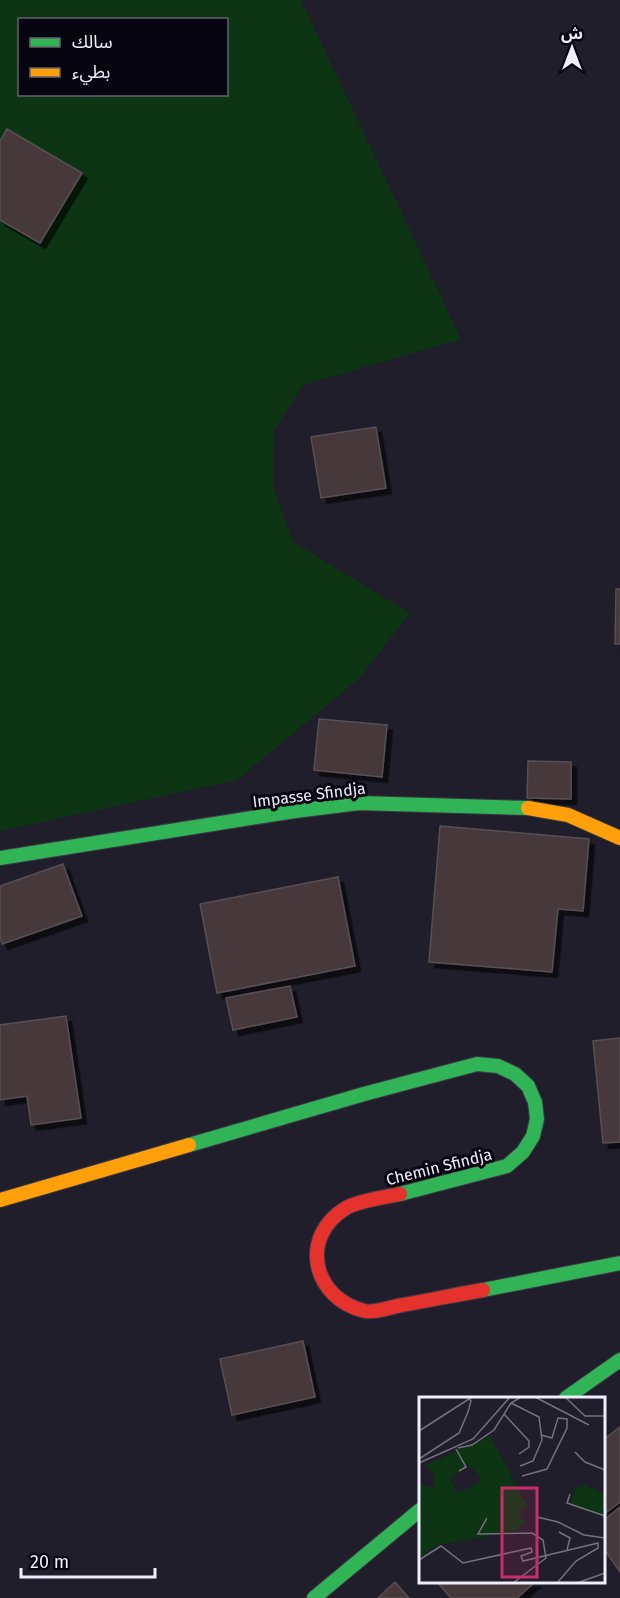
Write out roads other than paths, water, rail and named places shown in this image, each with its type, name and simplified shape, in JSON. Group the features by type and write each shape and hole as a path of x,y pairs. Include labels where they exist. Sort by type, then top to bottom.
{"street":[{"name":"Impasse Sfindja","path":"0,858 295,811 359,804 520,806 568,814 620,838"},
{"name":"Chemin Sfindja","path":"0,1200 364,1094 477,1064 489,1063 513,1072 523,1080 533,1096 538,1114 537,1127 527,1150 507,1166 347,1207 328,1224 321,1235 317,1261 325,1285 343,1304 368,1312 620,1263"},
{"path":"567,1397 620,1360"},
{"path":"314,1598 419,1511"}]}
